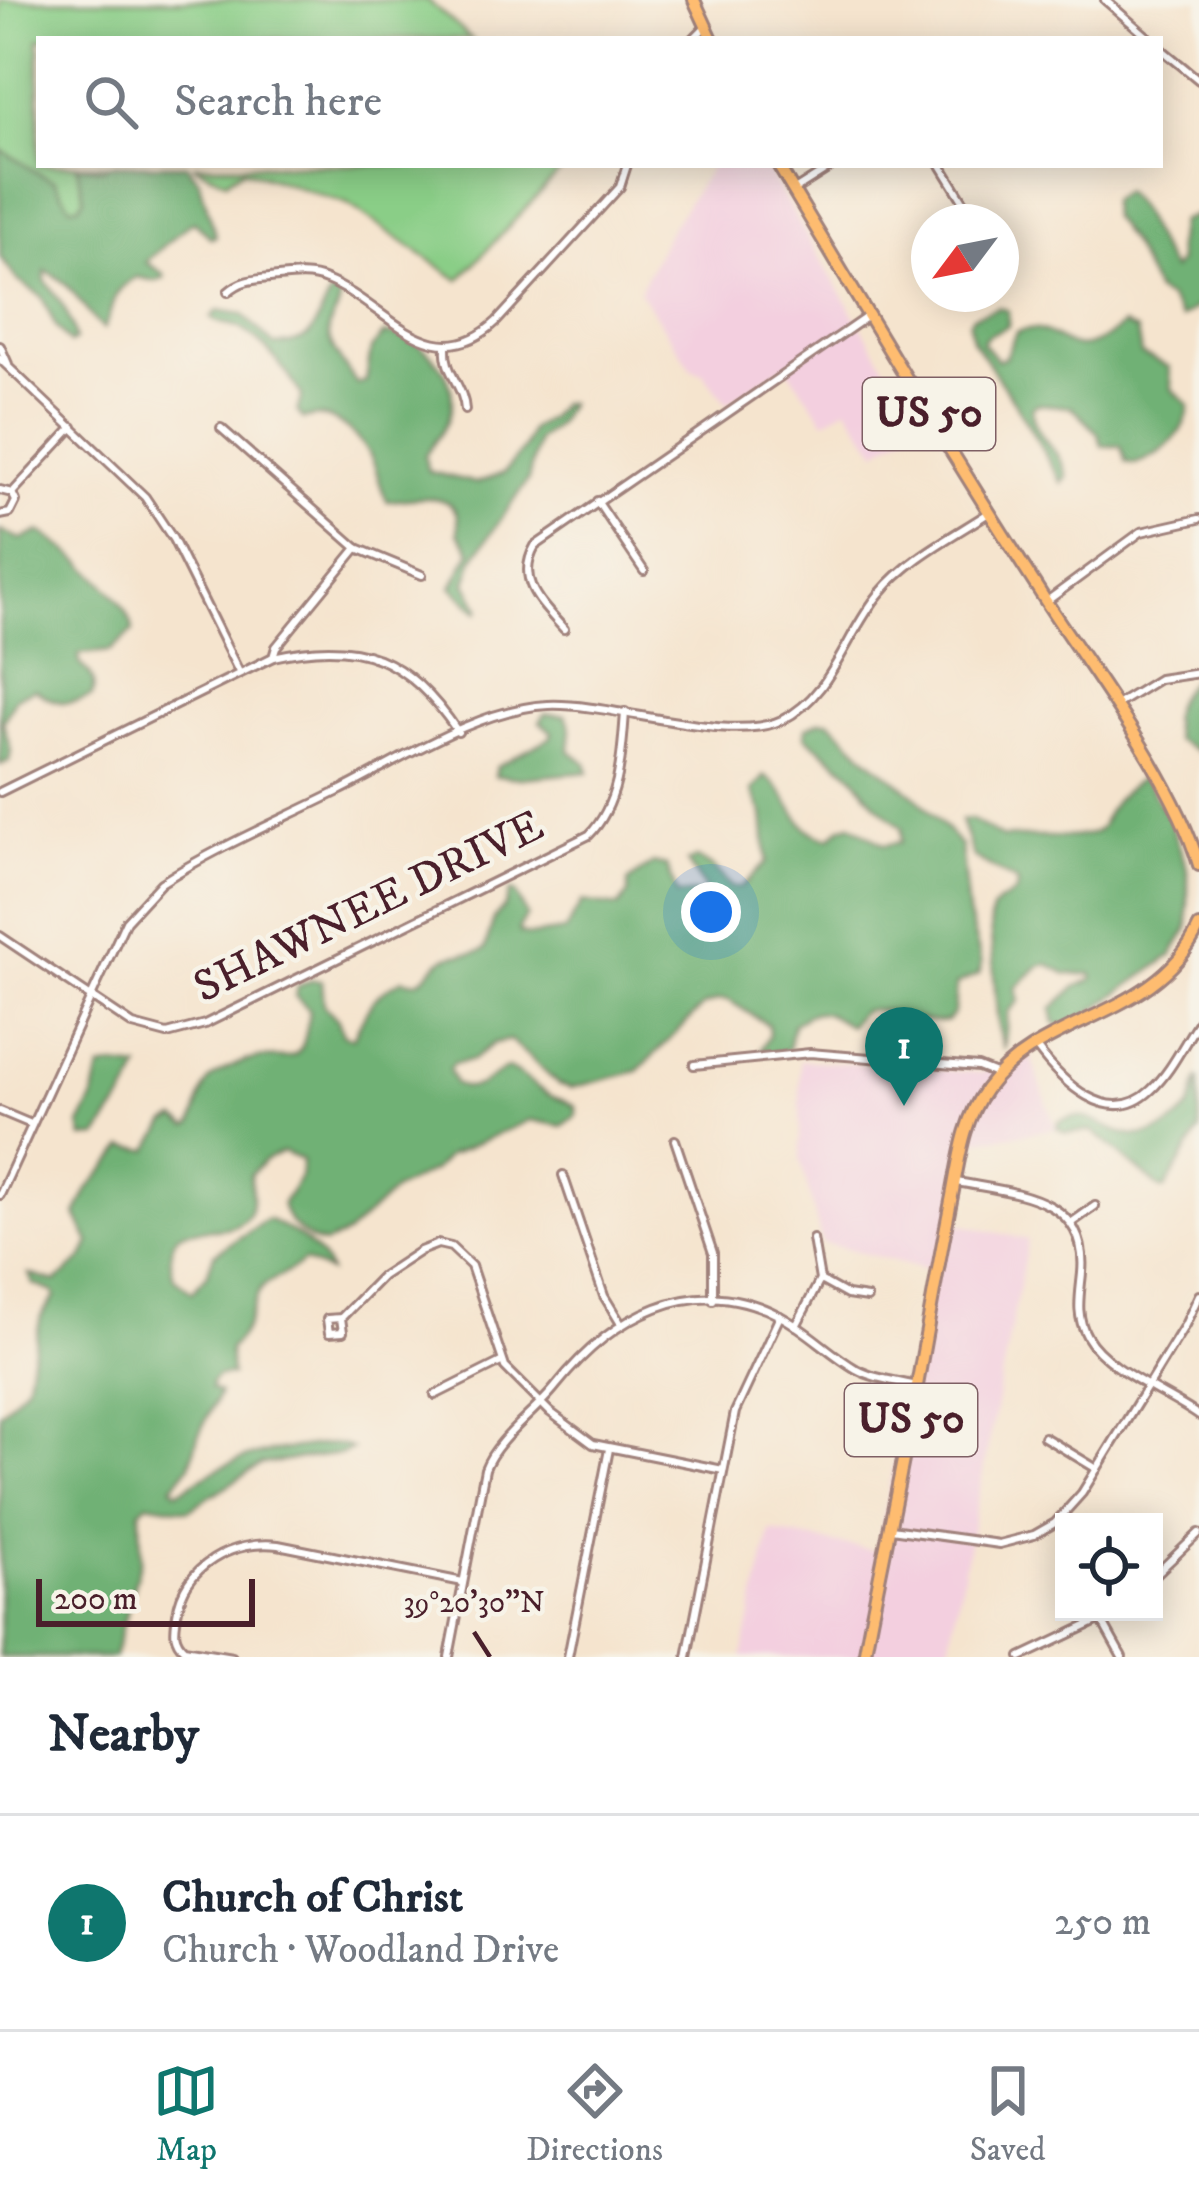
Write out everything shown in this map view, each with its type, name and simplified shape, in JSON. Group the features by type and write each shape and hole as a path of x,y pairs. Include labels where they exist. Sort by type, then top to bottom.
{"main road":[{"path":"694,0 711,36"},
{"name":"US 50","path":"780,168 1114,706 1181,822 1199,865"},
{"name":"US 50","path":"864,1657 970,1116 998,1075 1164,975 1199,927"}],"street":[{"path":"1105,0 1147,36"},
{"path":"696,36 706,25"},
{"path":"1163,50 1199,80"},
{"path":"228,292 249,280 322,278 411,333 446,346 479,336 620,187 626,168"},
{"path":"794,190 829,168"},
{"path":"943,168 965,204"},
{"path":"564,629 534,594 526,575 528,560 544,538 868,316"},
{"path":"0,346 9,368"},
{"path":"446,346 446,369 462,394 465,410"},
{"path":"0,359 145,497 167,527 239,672"},
{"path":"11,493 73,427"},
{"path":"220,428 357,548 422,575"},
{"path":"0,490 11,493 16,501 14,510 0,515"},
{"path":"597,501 644,571"},
{"path":"0,1195 126,921 161,883 458,732 545,705 738,728 784,719 819,690 864,614 894,578 990,512"},
{"path":"1046,601 1141,532 1199,518"},
{"path":"273,657 276,647 357,548"},
{"path":"0,792 273,657 335,647 383,658 430,695 458,732"},
{"path":"1114,706 1159,680 1199,673"},
{"name":"SHAWNEE DRIVE","path":"0,937 149,1032 185,1031 589,835 608,810 616,785 625,712"},
{"path":"1036,1048 1079,1095 1125,1103 1155,1086 1199,1021"},
{"path":"694,1065 810,1053 849,1054 979,1067 998,1075"},
{"path":"0,1111 31,1124"},
{"path":"675,1140 713,1253 713,1300"},
{"path":"563,1175 604,1296 620,1324"},
{"path":"955,1182 1035,1198 1070,1223 1081,1248 1078,1304 1085,1333 1107,1359 1199,1416"},
{"path":"1070,1223 1095,1206"},
{"path":"796,1326 820,1280 813,1239"},
{"path":"341,1318 391,1269 426,1247 445,1245 457,1250 470,1266 502,1361 586,1441 723,1470"},
{"path":"820,1280 867,1298"},
{"path":"887,1528 984,1544 1021,1540 1045,1530 1069,1511 1199,1295"},
{"path":"449,1657 489,1460 589,1348 620,1324 671,1303 741,1303 779,1316 858,1370 917,1385"},
{"path":"687,1657 739,1400 779,1316"},
{"path":"435,1395 502,1361"},
{"path":"1044,1437 1096,1469"},
{"path":"568,1657 609,1448"},
{"path":"1163,1567 1199,1533"},
{"path":"232,1657 184,1649 175,1635 178,1606 188,1583 202,1568 235,1548 278,1545 464,1582"},
{"path":"1022,1657 1048,1641 1102,1621 1122,1657"}],"shaded area":[{"path":"710,168 766,168 920,424 877,451 847,407 825,421 785,365 727,404 703,373 693,370 639,291 667,234"},
{"path":"1030,1054 1056,1129 972,1141 956,1223 1028,1240 947,1657 742,1657 770,1531 877,1551 930,1270 822,1243 800,1159 800,1060 982,1073"}],"green space":[{"path":"0,0 427,0 469,36 36,36 36,168 137,168 70,224 0,185"},
{"path":"0,150 55,181 70,206 84,198 78,168 189,168 199,180 216,236 211,238 195,222 190,223 146,262 164,278 137,277 127,283 116,295 103,329 62,281 45,271 45,280 71,323 75,340 70,343 56,327 42,297 17,280 0,257"},
{"path":"199,168 563,168 459,280 348,204 243,169 226,181"},
{"path":"1123,191 1172,270 1178,262 1180,221 1195,215 1199,220 1199,306 1181,318 1168,299 1156,292 1111,217 1110,200"},
{"path":"333,291 338,291 339,304 329,336 357,384 366,381 371,349 384,334 421,347 447,377 451,410 425,455 431,472 476,483 504,473 524,448 531,429 562,402 568,403 557,424 538,440 528,480 474,558 466,583 478,612 452,587 471,551 458,533 453,508 435,499 387,501 371,458 356,438 332,419 303,419 297,411 302,396 270,352 241,328 211,318 218,310 242,314 274,345 290,343 309,335"},
{"path":"1008,312 1008,326 982,342 997,360 1005,357 1016,332 1045,332 1075,346 1087,346 1123,325 1137,331 1141,354 1169,367 1172,389 1189,405 1183,425 1163,449 1134,464 1126,462 1121,446 1102,446 1098,433 1072,407 1037,404 1032,408 1033,418 1060,459 1067,477 1062,483 972,339 969,322 973,316"},
{"path":"0,531 21,539 40,532 66,549 110,590 130,618 133,631 110,651 79,654 80,664 92,678 92,696 62,702 35,689 16,697 3,722 9,761 0,765"},
{"path":"1192,681 1199,694 1199,752 1175,740 1172,722 1176,700"},
{"path":"545,714 566,715 571,729 569,750 586,763 589,772 495,776 497,766 550,738 552,732 540,722"},
{"path":"830,721 916,796 961,846 968,914 982,963 979,974 956,985 954,1013 947,1021 868,1010 849,1026 816,1012 793,1024 788,1050 769,1054 761,1049 769,1035 768,1025 728,1000 718,1000 703,1006 638,1071 571,1088 558,1084 510,1040 494,1043 472,1060 454,1063 449,1069 455,1084 477,1086 508,1068 576,1107 576,1116 562,1126 530,1120 448,1156 434,1170 396,1189 346,1235 324,1244 298,1230 282,1204 300,1177 302,1160 283,1152 264,1161 250,1175 248,1215 237,1224 183,1233 174,1240 170,1254 174,1278 192,1292 207,1275 214,1254 268,1219 312,1247 329,1272 304,1261 262,1288 248,1324 229,1349 231,1375 217,1376 211,1383 211,1389 219,1393 190,1465 172,1487 183,1489 240,1459 268,1452 328,1444 352,1449 262,1464 188,1510 147,1503 140,1510 141,1559 114,1657 0,1657 0,1413 26,1385 41,1316 55,1297 33,1284 29,1274 56,1282 83,1258 90,1243 76,1215 88,1189 125,1147 149,1150 167,1123 177,1119 192,1125 214,1075 250,1060 296,1054 302,1047 309,1010 295,996 298,986 322,981 324,1005 338,1020 343,1035 353,1038 371,1003 383,991 403,979 422,979 450,956 485,949 494,918 510,891 527,916 520,933 529,936 565,931 582,902 619,907 628,894 628,882 653,863 667,866 677,895 705,889 687,862 697,858 731,887 741,887 767,862 763,814 752,791 765,776 801,822 818,835 830,838 851,824 885,845 901,842 902,828 852,774 805,736 806,728"},
{"path":"1144,777 1170,821 1188,871 1188,928 1171,956 1068,1028 1055,1023 1052,1009 1092,979 1092,974 1067,974 1048,964 1039,966 1016,988 1019,1001 1008,1012 1004,1050 990,922 995,906 1016,892 1017,882 973,857 961,820 971,819 1003,838 1082,836 1099,829 1115,801"},
{"path":"100,1069 140,1069 98,1137 83,1138 80,1125 93,1100"},
{"path":"1199,1078 1199,1131 1165,1189 1093,1131 1066,1133 1057,1128 1058,1122 1072,1117 1121,1133 1151,1134 1186,1112"}],"place":[{"name":"Church of Christ","path":"904,1106"}]}
